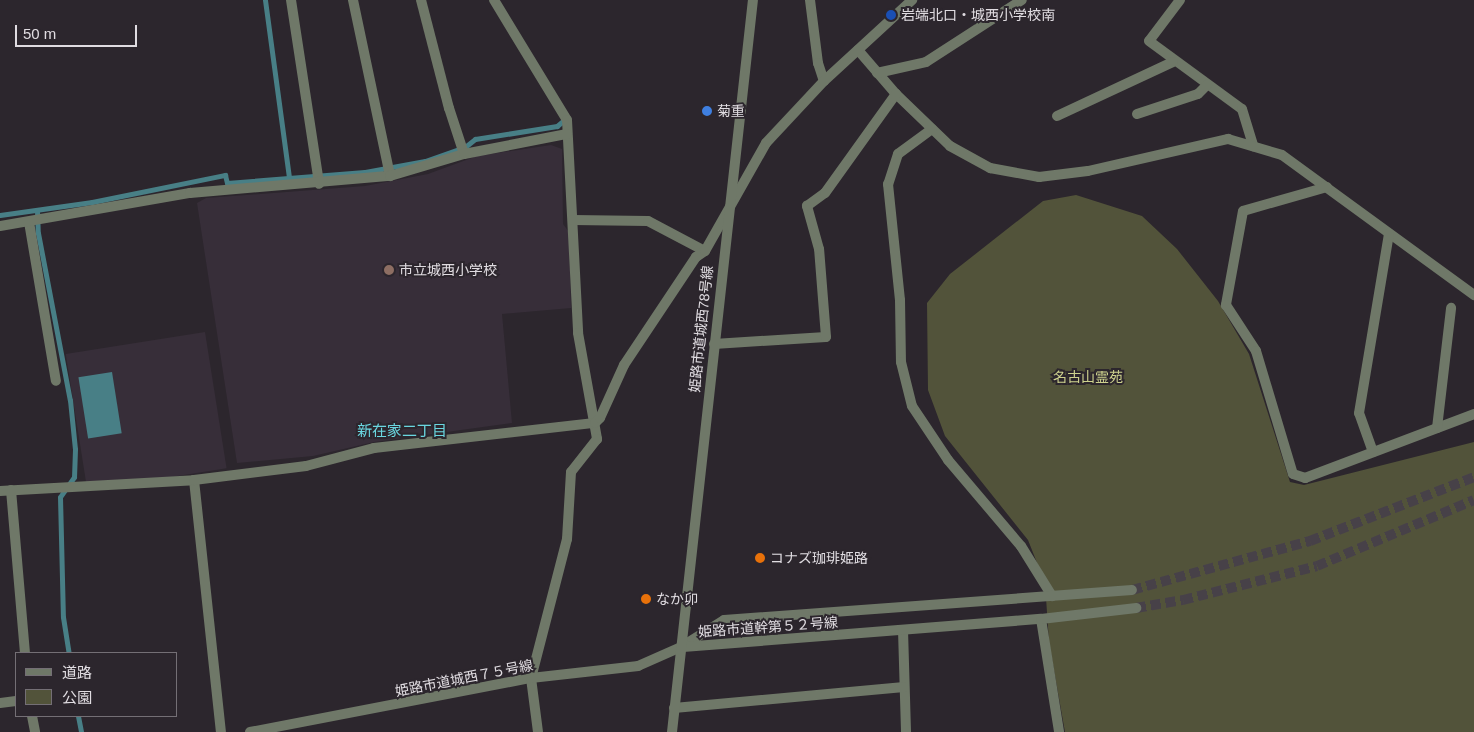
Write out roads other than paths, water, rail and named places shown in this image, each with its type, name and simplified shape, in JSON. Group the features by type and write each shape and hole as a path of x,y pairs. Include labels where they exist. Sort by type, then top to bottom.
{"street":[{"path":"291,0 318,184"},
{"path":"353,0 390,176"},
{"path":"421,0 448,108 464,154"},
{"path":"494,0 567,120 574,220 578,333 592,423 597,439 571,472 567,539 532,678 538,732"},
{"path":"0,490 194,480 306,466 374,448 592,423 600,418 624,364 696,257 706,251 728,212 753,0"},
{"path":"810,0 818,63 824,81"},
{"name":"姫路市道城西78号線","path":"672,732 728,212 766,143 824,81 912,0"},
{"path":"878,73 926,62 1022,0"},
{"path":"1180,0 1150,41 1174,62 1242,109 1253,146"},
{"path":"858,50 896,94 950,146 990,168 1039,177 1088,171 1228,139 1282,155 1474,295"},
{"path":"1058,116 1174,62"},
{"path":"1137,114 1198,94 1207,85"},
{"path":"714,344 826,337 819,249 807,206 825,193 896,94"},
{"path":"932,129 898,154 888,184 900,300 901,362 912,406 948,460 1021,546 1052,596"},
{"path":"0,226 190,193 318,184 390,176 464,154 567,134"},
{"path":"1327,187 1243,211 1226,304 1256,351 1293,474 1305,478 1474,414"},
{"path":"574,220 648,221 706,251"},
{"path":"30,222 56,381"},
{"path":"1373,452 1358,413 1389,233"},
{"path":"1436,428 1451,308"},
{"path":"194,480 221,732"},
{"path":"11,490 26,652"},
{"name":"姫路市道幹第５２号線","path":"681,647 724,620 1132,590"},
{"name":"姫路市道幹第５２号線","path":"681,647 1041,619 1136,608"},
{"path":"1041,619 1059,732"},
{"path":"903,630 906,732"},
{"name":"姫路市道城西７５号線","path":"250,732 532,678 638,666 681,647"},
{"path":"674,708 904,687"},
{"path":"0,703 15,701"},
{"path":"32,717 35,732"}],"water":[{"path":"112,372 122,433 88,439 78,377"}],"waterway":[{"path":"265,0 289,177"},
{"path":"0,215 92,202 225,175 227,183 365,172 425,161 465,147 475,139 557,126 564,120"},
{"path":"37,210 38,233 70,400 75,449 74,477 60,497 63,617 69,652"},
{"path":"78,717 81,732"}],"tunnel":[{"path":"1132,590 1310,541 1474,477"},
{"path":"1136,608 1183,600 1317,566 1474,500"}],"place":[{"name":"岩端北口・城西小学校南","path":"891,15"},
{"name":"菊重","path":"707,111"},
{"name":"市立城西小学校","path":"389,270"},
{"name":"コナズ珈琲姫路","path":"760,558"},
{"name":"なか卯","path":"646,599"}],"district":[{"name":"新在家二丁目","path":"402,431"}],"park label":[{"name":"名古山霊苑","path":"1088,377"}]}
